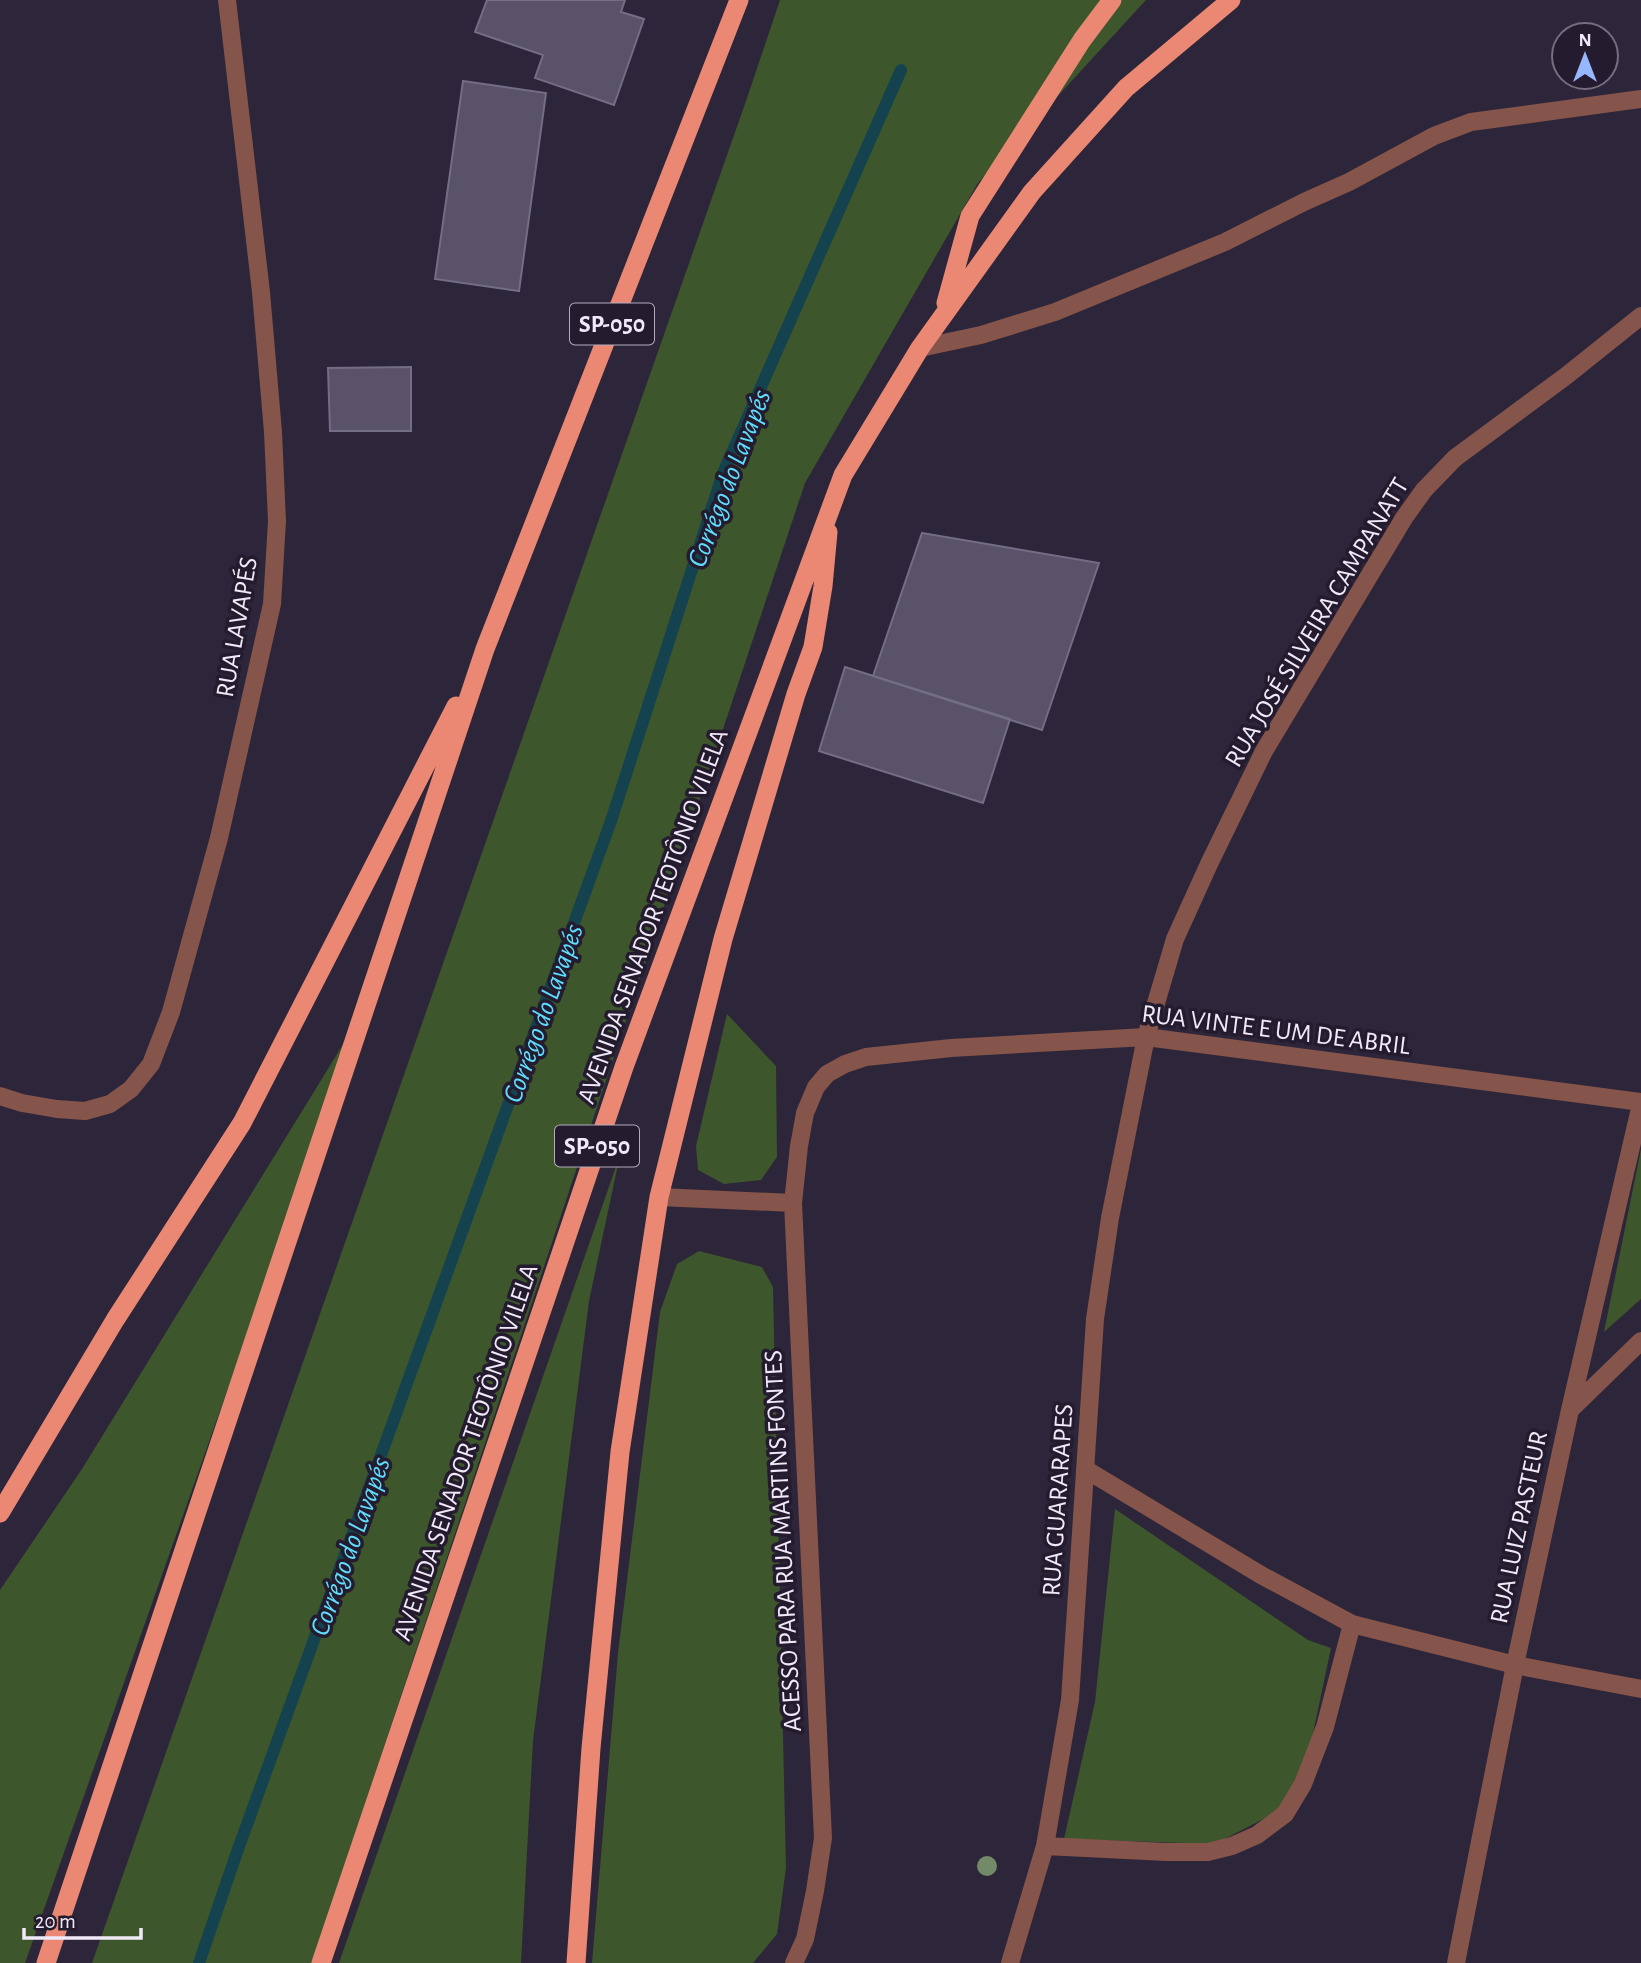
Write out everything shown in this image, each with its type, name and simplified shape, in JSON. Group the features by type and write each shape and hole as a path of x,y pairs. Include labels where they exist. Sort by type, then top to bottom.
{"highway":[{"name":"SP-050","path":"46,1963 485,649 739,0"},
{"path":"942,318 971,216 1082,40 1112,0"},
{"name":"AVENIDA SENADOR TEOTÔNIO VILELA","path":"321,1963 624,1067 843,475 920,348 1032,192 1126,88 1231,0"},
{"path":"576,1963 591,1748 620,1452 659,1197 723,939 796,694 813,648 824,586 828,514"},
{"path":"0,1513 114,1320 242,1123 485,649"}],"street":[{"name":"RUA LAVAPÉS","path":"0,1096 22,1103 85,1111 110,1104 131,1089 151,1064 171,1012 219,838 272,604 277,521 273,432 261,292 227,0"},
{"path":"920,348 981,335 1055,312 1225,242 1349,182 1434,136 1471,122 1641,99"},
{"name":"RUA JOSÉ SILVEIRA CAMPANATT","path":"1146,1037 1175,939 1264,751 1404,519 1424,491 1455,458 1566,376 1641,316"},
{"name":"RUA VINTE E UM DE ABRIL","path":"805,1113 816,1087 827,1074 866,1057 951,1048 1146,1037 1641,1103"},
{"name":"RUA GUARARAPES","path":"1010,1963 1045,1846 1070,1700 1095,1319 1110,1218 1146,1037"},
{"name":"RUA LUIZ PASTEUR","path":"1456,1963 1515,1665 1570,1410 1641,1103"},
{"name":"ACESSO PARA RUA MARTINS FONTES","path":"794,1963 805,1939 823,1838 793,1203 805,1113"},
{"path":"659,1197 793,1203"},
{"path":"1570,1410 1641,1341"},
{"path":"1085,1469 1261,1575 1352,1623 1515,1665 1641,1689"},
{"path":"1045,1846 1208,1852 1233,1846 1257,1835 1285,1814 1303,1784 1325,1727 1352,1623"}],"green space":[{"path":"780,0 1146,0 978,183 805,483 312,1963 92,1963 746,101"},
{"path":"727,1014 776,1066 777,1157 761,1180 724,1184 698,1170 696,1146"},
{"path":"358,1020 25,1963 0,1963 0,1590 82,1469"},
{"path":"1641,1149 1641,1299 1604,1332"},
{"path":"620,1155 589,1301 533,1741 521,1963 339,1963"},
{"path":"699,1251 762,1267 773,1287 786,1868 777,1934 753,1963 592,1963 618,1653 660,1312 677,1264"},
{"path":"1115,1509 1308,1640 1331,1648 1307,1762 1277,1812 1215,1844 1064,1839 1095,1702"}],"building":[{"path":"487,0 625,0 621,12 644,19 614,105 535,78 543,55 475,32"},
{"path":"463,81 546,93 519,291 435,279"},
{"path":"411,367 411,431 330,431 328,368"},
{"path":"922,533 1099,563 1042,730 873,676"},
{"path":"845,667 1010,719 983,803 819,751"}],"waterway":[{"name":"Corrégo do Lavapés","path":"199,1963 611,821 723,473 901,70"}]}
